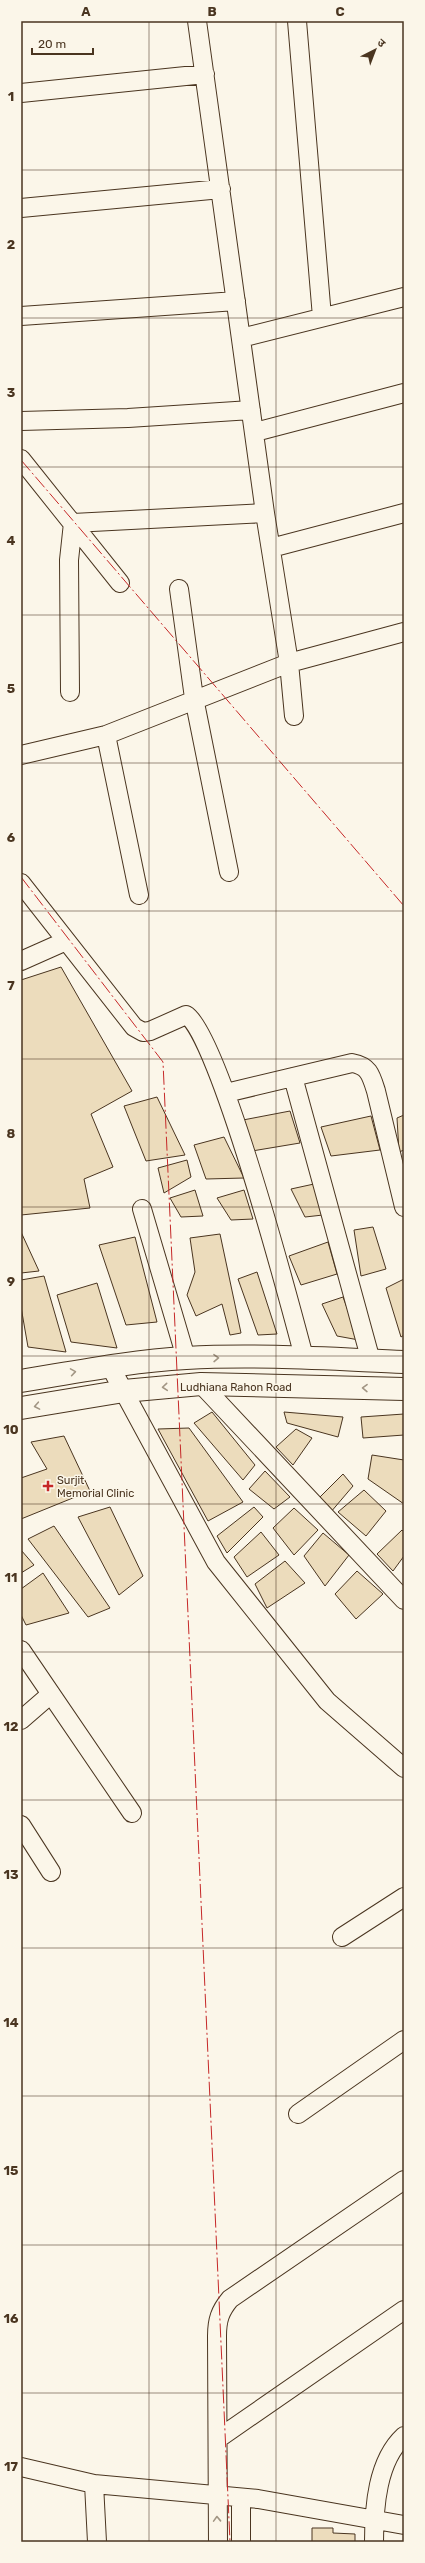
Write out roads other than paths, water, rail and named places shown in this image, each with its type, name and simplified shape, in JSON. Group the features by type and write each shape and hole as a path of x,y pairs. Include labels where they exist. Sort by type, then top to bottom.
{"main road":[{"path":"21,1381 110,1366 186,1358 304,1357 404,1362"},
{"name":"Ludhiana Rahon Road","path":"21,1408 124,1391 201,1384 404,1389"}],"street":[{"path":"197,21 265,513 289,663 294,716"},
{"path":"297,21 322,317"},
{"path":"21,93 205,74"},
{"path":"21,208 221,189"},
{"path":"241,338 404,297"},
{"path":"21,316 236,301"},
{"path":"254,432 404,393"},
{"path":"21,421 128,418 251,410"},
{"path":"21,459 120,583"},
{"path":"73,523 265,513"},
{"path":"271,548 404,513"},
{"path":"70,692 69,560 73,523"},
{"path":"179,589 194,698 229,872"},
{"path":"21,755 106,735 194,698 289,663 404,632"},
{"path":"106,735 139,895"},
{"path":"21,883 134,1027 143,1032 180,1016 186,1015 196,1024 226,1093 262,1208 304,1357"},
{"path":"21,961 66,941"},
{"path":"226,1093 352,1063 363,1065 370,1073 404,1207"},
{"path":"293,1077 371,1361"},
{"path":"142,1209 186,1358"},
{"path":"110,1366 216,1562 327,1701 404,1768"},
{"path":"201,1384 404,1600"},
{"path":"21,1650 132,1813"},
{"path":"21,1720 51,1694"},
{"path":"21,1825 51,1872"},
{"path":"342,1937 404,1898"},
{"path":"298,2114 404,2040"},
{"path":"218,2542 216,2497 219,2438 217,2321 222,2308 230,2298 404,2180"},
{"path":"219,2438 404,2310"},
{"path":"374,2542 374,2519 384,2464 395,2444 404,2436"},
{"path":"21,2467 94,2484 216,2497 241,2498 404,2525"},
{"path":"94,2484 97,2542"},
{"path":"241,2498 241,2542"}],"place":[{"name":"Surjit Memorial Clinic","path":"48,1486"}]}
